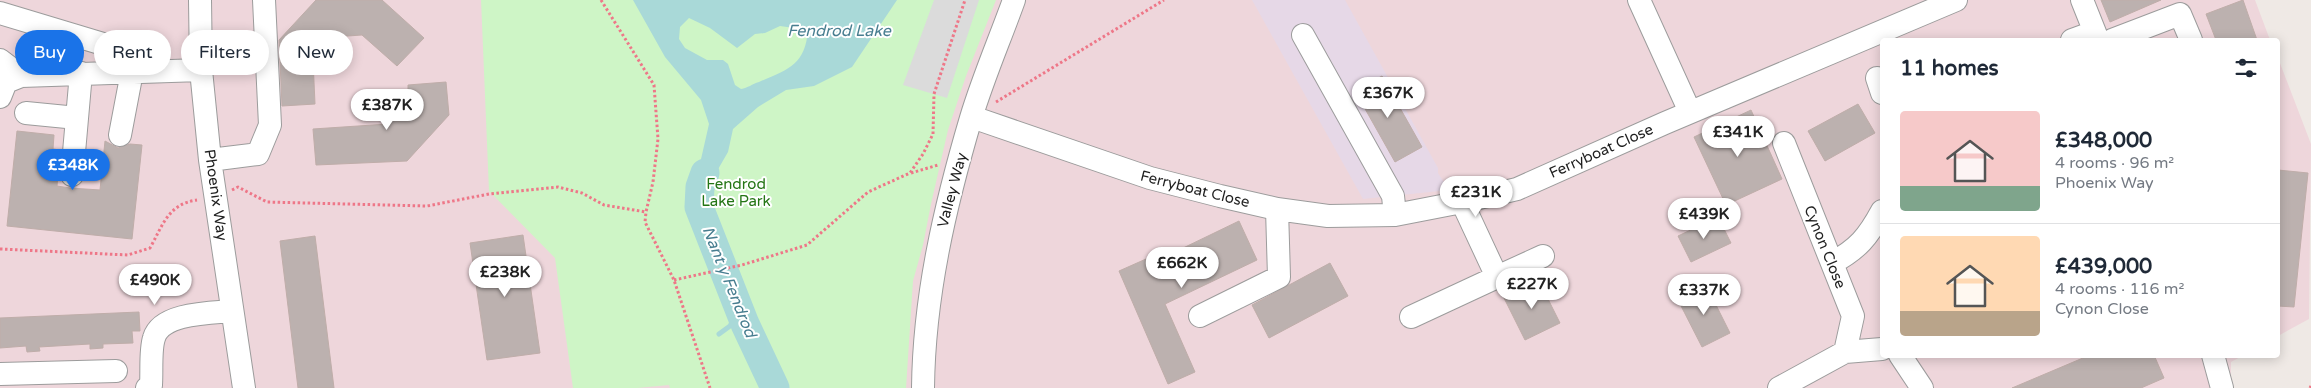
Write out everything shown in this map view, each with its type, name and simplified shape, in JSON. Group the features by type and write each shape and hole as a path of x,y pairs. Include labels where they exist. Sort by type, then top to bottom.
{"street":[{"name":"Phoenix Way","path":"200,0 200,30"},
{"path":"210,160 258,154 270,125 264,0"},
{"name":"Valley Way","path":"924,388 930,296 940,234 972,117 1014,0"},
{"path":"1639,0 1690,112"},
{"name":"Ferryboat Close","path":"972,117 1150,178 1277,209 1328,216 1394,215 1517,189 1690,112 1913,5 1956,0"},
{"path":"2082,0 2101,37 2180,14 2190,38"},
{"path":"6,9 94,40"},
{"path":"1303,35 1393,196 1394,215"},
{"path":"0,60 21,76"},
{"path":"0,97 6,82 21,76 41,75"},
{"path":"72,175 81,75"},
{"path":"120,135 131,75"},
{"name":"Phoenix Way","path":"201,75 210,160 244,388"},
{"path":"26,113 77,118"},
{"name":"Cynon Close","path":"1784,143 1853,316 1845,352"},
{"path":"1462,202 1497,277"},
{"path":"1200,316 1279,277 1277,209"},
{"path":"1832,264 1864,241 1880,214"},
{"path":"1411,317 1543,256"},
{"path":"150,387 154,338 166,322 184,317 232,311"},
{"path":"1789,386 1845,352 1880,349"},
{"path":"1902,358 1922,388"},
{"path":"2214,358 2222,388"},
{"path":"0,374 65,380 116,371"}],"path":[{"path":"601,0 654,85 658,139 646,222 674,280 710,388"},
{"path":"910,173 933,134 934,94 965,0"},
{"path":"972,117 1164,0"},
{"path":"674,280 742,265 807,245 868,192 910,173 960,158"},
{"path":"0,249 128,255 150,248 172,210 184,202 217,197 238,187 268,202 427,206 489,194 558,186 582,193 604,205 646,212"}],"shaded area":[{"path":"0,0 2255,0 2269,38 1880,38 1880,358 2238,358 2231,362 2231,388 0,388"},
{"path":"934,0 979,0 947,98 903,85"},
{"path":"1252,0 1345,0 1449,190 1363,199"},
{"path":"2280,63 2311,144 2309,319 2280,335"}],"green space":[{"name":"Fendrod Lake Park","path":"481,0 996,0 966,76 948,130 923,245 913,281 906,388 670,388 669,385 637,388 573,388 555,258 489,191"}],"water":[{"name":"Fendrod Lake","path":"633,0 897,0 852,67 814,86 786,90 758,107 733,129 728,152 717,171 705,173 699,168 709,124 701,100 665,57","holes":["689,18 710,28 737,48 755,34 765,33 780,26 808,30 803,51 794,64 779,73 741,89 735,85 728,64 723,60 707,60 685,48 679,39 680,27"]}],"building":[{"path":"316,0 382,0 424,38 397,66 362,35 353,36 353,30 288,30"},
{"path":"2101,0 2161,0 2110,22"},
{"path":"2243,0 2256,38 2215,38 2206,14"},
{"path":"281,75 314,75 315,104 282,106"},
{"path":"1382,76 1422,147 1395,162 1355,91"},
{"path":"446,82 449,115 407,161 316,165 313,129 388,124 408,102 408,85"},
{"path":"1858,104 1875,133 1825,161 1808,131"},
{"path":"1751,110 1782,179 1726,205 1694,137"},
{"path":"17,131 54,135 53,149 60,150 57,186 70,188 100,190 105,141 118,148 130,144 142,145 132,239 7,226"},
{"path":"2280,170 2308,173 2294,307 2280,306"},
{"path":"1718,217 1731,243 1691,262 1678,236"},
{"path":"1239,221 1257,260 1165,304 1195,372 1168,384 1119,271 1146,259 1148,265"},
{"path":"523,235 540,353 487,360 470,243"},
{"path":"315,236 334,388 298,388 280,241"},
{"path":"1330,263 1348,296 1269,338 1252,305"},
{"path":"1538,279 1560,323 1525,340 1503,296"},
{"path":"1706,285 1730,333 1702,347 1678,300"},
{"path":"139,312 140,331 132,331 133,343 103,344 103,348 90,349 90,344 39,347 40,351 27,352 26,346 0,348 0,318"},
{"path":"2083,358 2155,358 2164,378 2141,388 2012,388"}],"waterway":[{"name":"Nant y Fendrod","path":"705,173 700,187 699,207 745,324 775,388"},
{"path":"719,334 730,326 739,308"}]}
